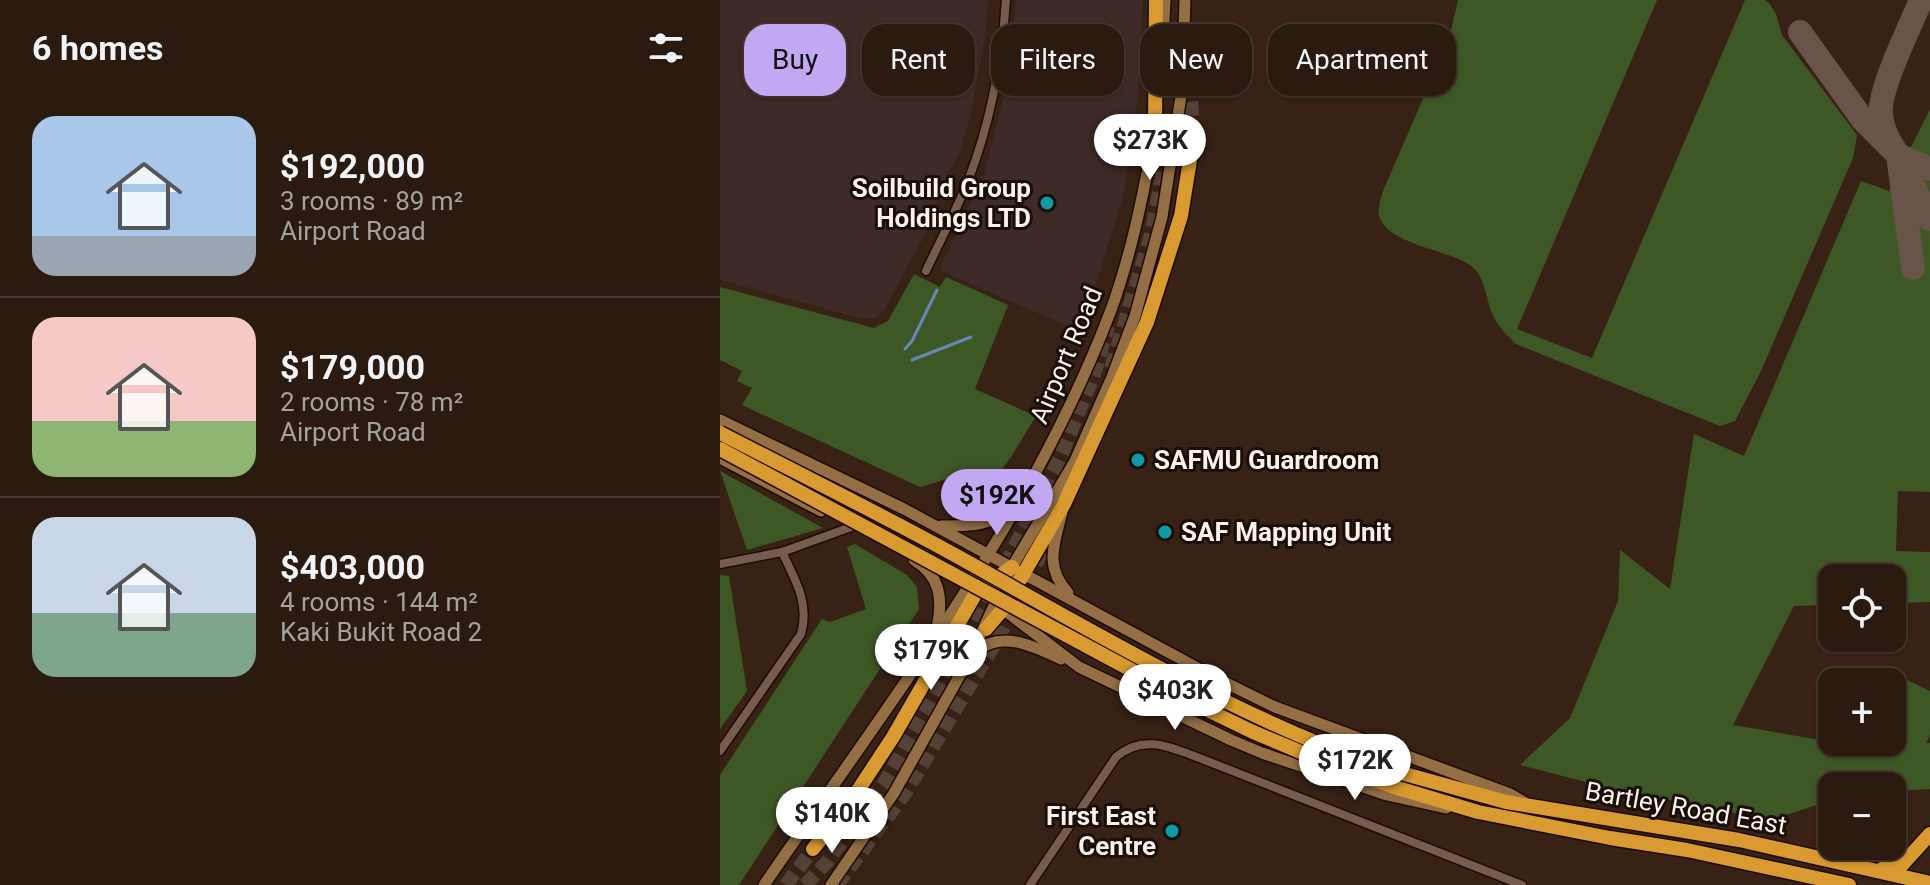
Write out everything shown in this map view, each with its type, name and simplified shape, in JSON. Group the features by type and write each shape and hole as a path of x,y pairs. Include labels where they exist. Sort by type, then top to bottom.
{"highway":[{"path":"1155,128 1156,0"},
{"path":"986,629 1017,570 1064,504 1147,322 1181,216 1190,160"},
{"path":"723,427 1208,694 1324,754"},
{"path":"720,449 1164,689 1243,728 1324,754"},
{"path":"813,849 851,801 893,737 972,591 1017,570"},
{"name":"Bartley Road East","path":"1324,754 1455,789 1689,831 1930,883"},
{"name":"Bartley Road East","path":"1324,754 1391,786 1478,812 1777,868 1849,885"},
{"path":"1870,869 1900,867 1930,834"},
{"path":"1777,868 1814,885"}],"main road":[{"name":"Airport Road","path":"764,885 937,633 972,591 989,553 1051,448 1112,308 1135,225 1155,128 1164,56 1165,0"},
{"name":"Airport Road","path":"1017,570 1075,461 1135,316 1162,217 1182,90 1185,0"},
{"path":"1135,225 1157,222 1162,217"},
{"name":"Bartley Road East","path":"723,427 937,526 1275,707 1510,794 1527,804"},
{"path":"720,458 927,569 936,581 942,606 937,633"},
{"path":"937,526 979,526 1003,515 1029,486"},
{"path":"1064,504 1054,549 1053,572 1056,580 1075,601"},
{"name":"Bartley Road East","path":"972,591 999,606 1079,667 1139,698 1262,753 1387,795 1426,805 1478,812"},
{"path":"831,885 894,793 986,629"},
{"path":"970,657 984,645 1010,641 1037,648 1079,667"}],"street":[{"path":"926,271 968,181 995,90 1006,0"},
{"path":"835,534 839,521"},
{"path":"720,564 782,552 851,527"},
{"path":"720,751 801,634 805,605 782,552"},
{"path":"1030,885 1116,757 1132,747 1153,743 1189,754 1522,885"}],"shaded area":[{"path":"720,0 988,0 975,93 975,24 862,24 862,96 974,96 961,150 946,178 927,231 883,312 876,318 859,318 720,280"},
{"path":"1016,0 1143,0 1139,85 1124,193 1092,297 1072,328 939,270 983,177 1004,96 1124,96 1124,24 1013,24"}],"green space":[{"path":"1458,0 1657,0 1517,329 1592,358 1745,0 1769,3 1782,35 1857,135 1853,158 1761,371 1735,421 1720,426 1516,344 1495,319 1482,281 1470,265 1406,240 1385,226 1379,216 1383,191 1424,96 1456,96 1456,24 1452,24"},
{"path":"1930,109 1930,492 1898,491 1896,551 1930,552 1930,602 1906,603 1906,564 1818,564 1818,605 1794,606 1733,725 1818,740 1818,756 1906,756 1906,680 1930,691 1930,735 1926,743 1930,743 1930,789 1906,790 1906,772 1818,772 1818,805 1770,820 1605,787 1520,765 1570,718 1618,601 1620,550 1670,589 1694,434 1744,456 1861,181 1889,191"},
{"path":"914,274 940,287 946,277 1008,305 975,389 1036,416 984,494 978,470 920,487 742,405 752,388 737,381 742,371 720,360 720,287 874,328 888,321"},
{"path":"720,471 823,528 747,550"},
{"path":"855,544 907,575 917,587 919,609 739,885 720,885 720,775 822,619 830,622 866,609 847,547"},
{"path":"720,575 729,576 747,691 720,729"}],"waterway":[{"path":"905,349 937,290"},
{"path":"912,360 971,337"}],"taxiway":[{"path":"1800,32 1863,120 1898,155 1884,130 1881,103 1921,0"},
{"path":"1898,155 1913,268"},
{"path":"1898,155 1930,169"},
{"path":"1906,171 1930,219"}],"tunnel":[{"path":"1190,96 1190,160"},
{"path":"1111,368 1151,235 1169,141"},
{"path":"805,885 827,862 884,783 971,632 1061,456 1095,372 1108,326"},
{"path":"837,885 906,792 996,642 1047,542"},
{"path":"786,885 813,849"}],"place":[{"name":"Soilbuild Group Holdings LTD","path":"1047,203"},
{"name":"SAFMU Guardroom","path":"1138,460"},
{"name":"SAF Mapping Unit","path":"1165,532"},
{"name":"First East Centre","path":"1172,831"}]}
